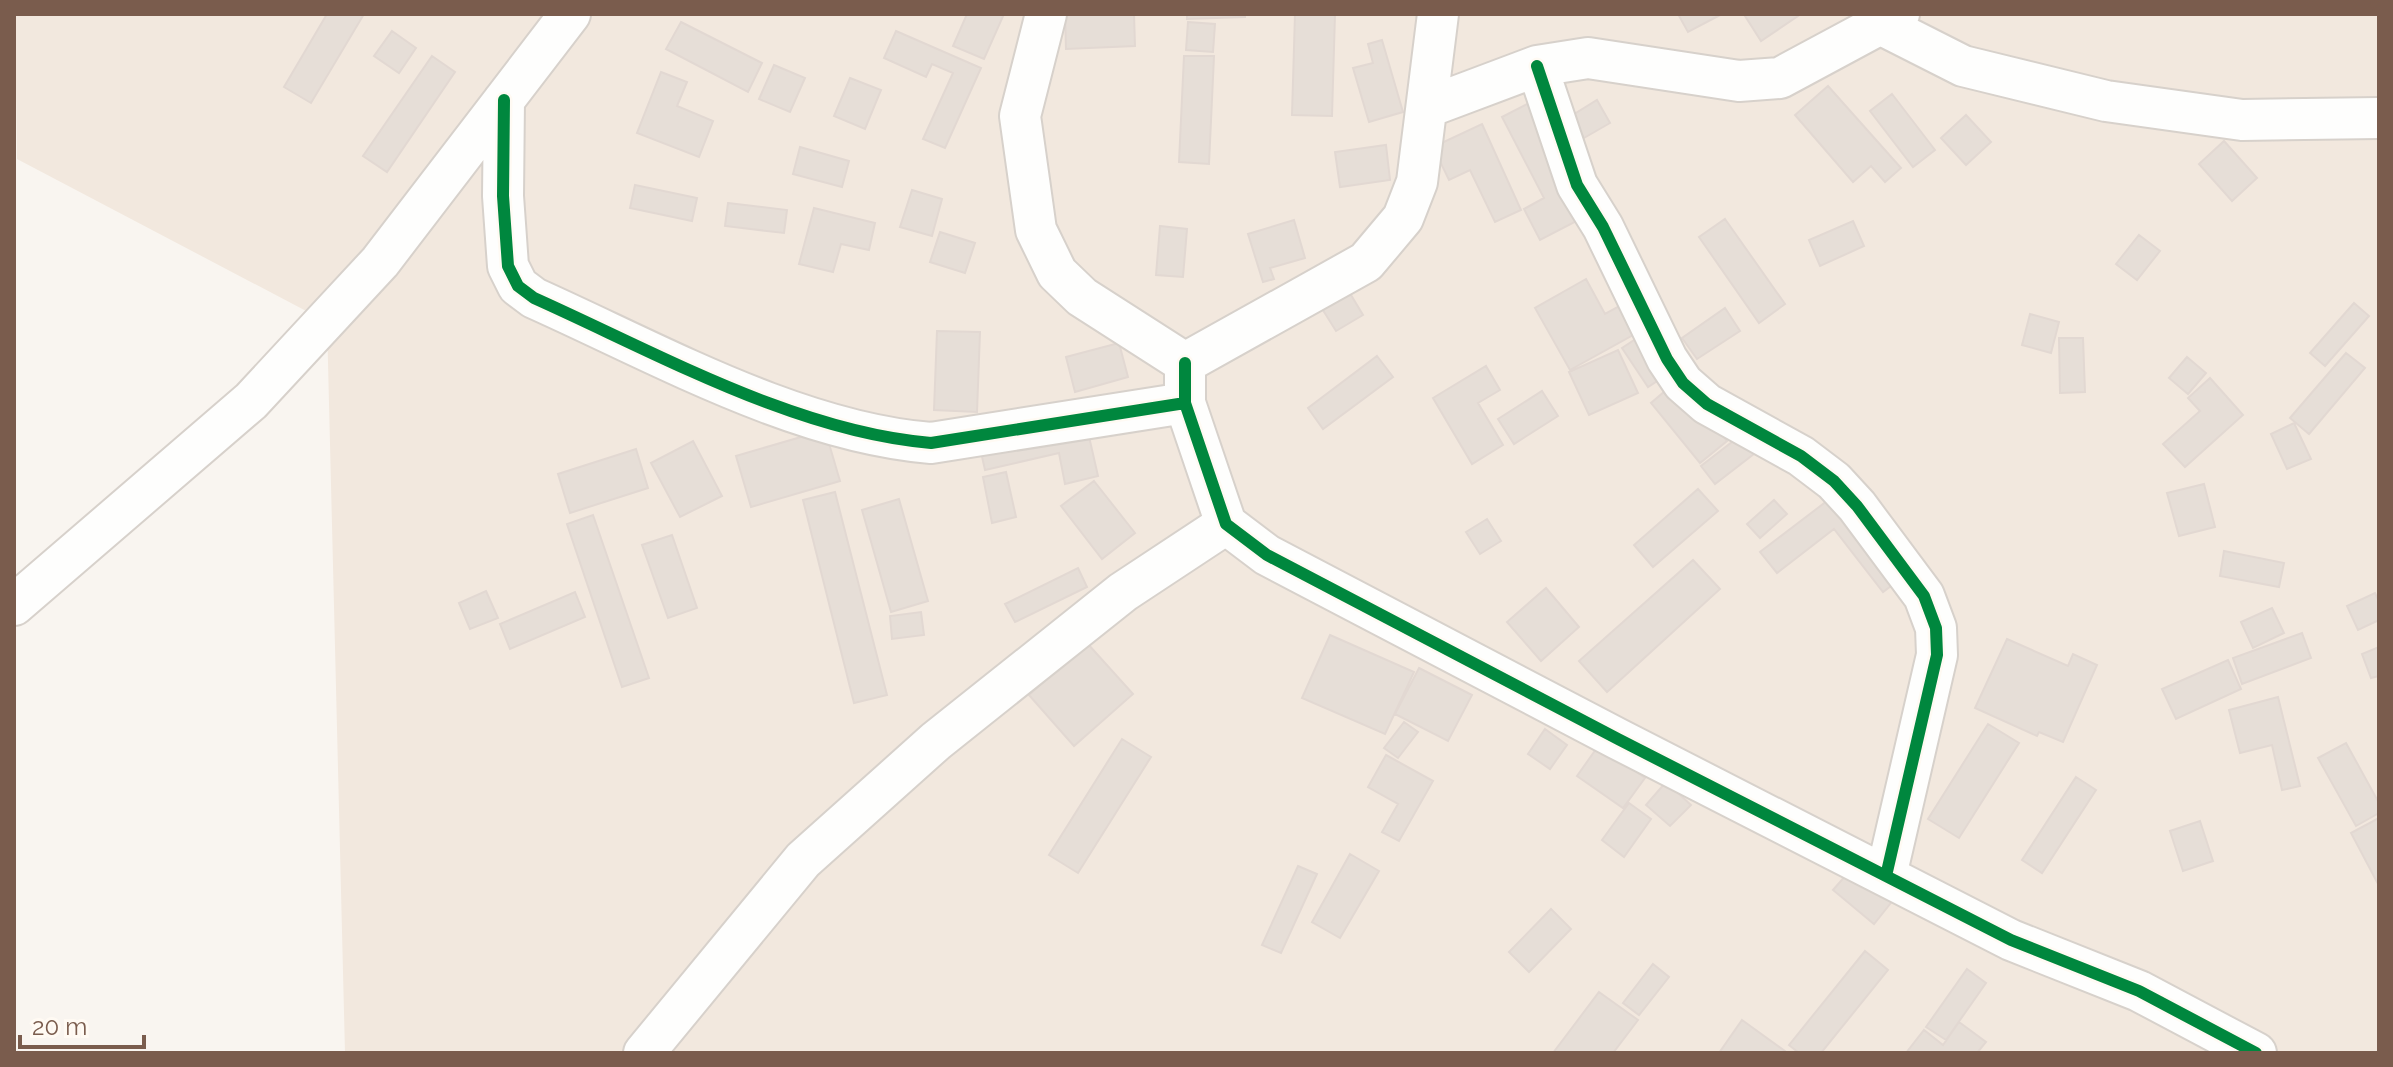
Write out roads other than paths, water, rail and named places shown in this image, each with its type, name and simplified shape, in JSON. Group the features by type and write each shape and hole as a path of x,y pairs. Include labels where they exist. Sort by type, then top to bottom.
{"street":[{"path":"14,605 251,401 380,262 570,14"},
{"path":"1046,14 1020,116 1036,230 1057,273 1082,297 1185,363"},
{"path":"1185,363 1366,262 1403,218 1417,182 1438,14"},
{"path":"1428,107 1537,66 1588,58 1739,81 1780,78 1890,19 1963,66 2106,101 2242,120 2379,118"},
{"path":"1537,66 1577,185 1603,227 1667,359 1683,383 1707,404 1801,456 1834,481 1857,506 1924,596 1936,628 1937,655 1886,876"},
{"path":"504,100 503,196 508,266 518,286 534,298 772,406 894,440 931,443 1185,403"},
{"path":"1185,363 1185,403 1226,524 1267,555 2011,940 2139,991 2256,1053"},
{"path":"644,1053 803,860 936,741 1111,602 1226,524"}]}
